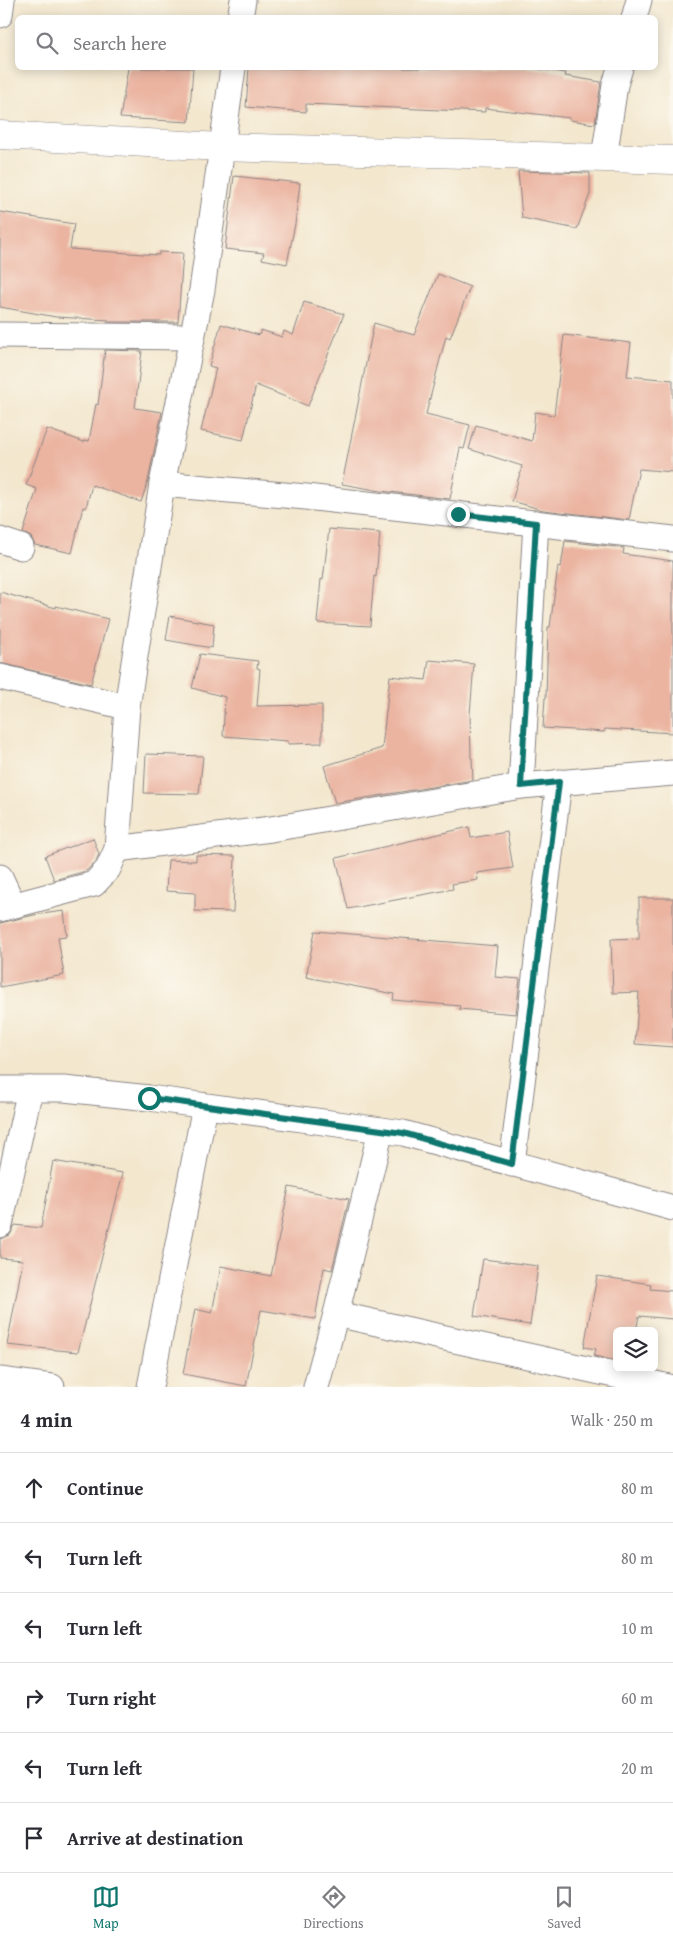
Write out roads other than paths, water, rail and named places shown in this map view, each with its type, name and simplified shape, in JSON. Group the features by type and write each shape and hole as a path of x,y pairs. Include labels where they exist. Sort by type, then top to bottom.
{"street":[{"path":"0,15 2,0"},
{"path":"240,15 243,0"},
{"path":"635,15 639,0"},
{"path":"0,877 6,907 94,884 108,869 117,849 127,707 162,484 202,290 232,70"},
{"path":"604,158 615,84 619,70"},
{"path":"0,135 221,146 673,160"},
{"path":"0,335 192,337"},
{"path":"162,484 306,497 673,539"},
{"path":"521,786 536,523"},
{"path":"0,677 127,707"},
{"path":"117,849 271,829 521,786 673,773"},
{"path":"512,1164 559,782"},
{"path":"0,1089 64,1089 403,1133 673,1208"},
{"path":"0,1225 30,1089"},
{"path":"150,1387 205,1106"},
{"path":"316,1387 381,1130"},
{"path":"336,1314 669,1387"},
{"path":"0,1380 52,1387"}]}
